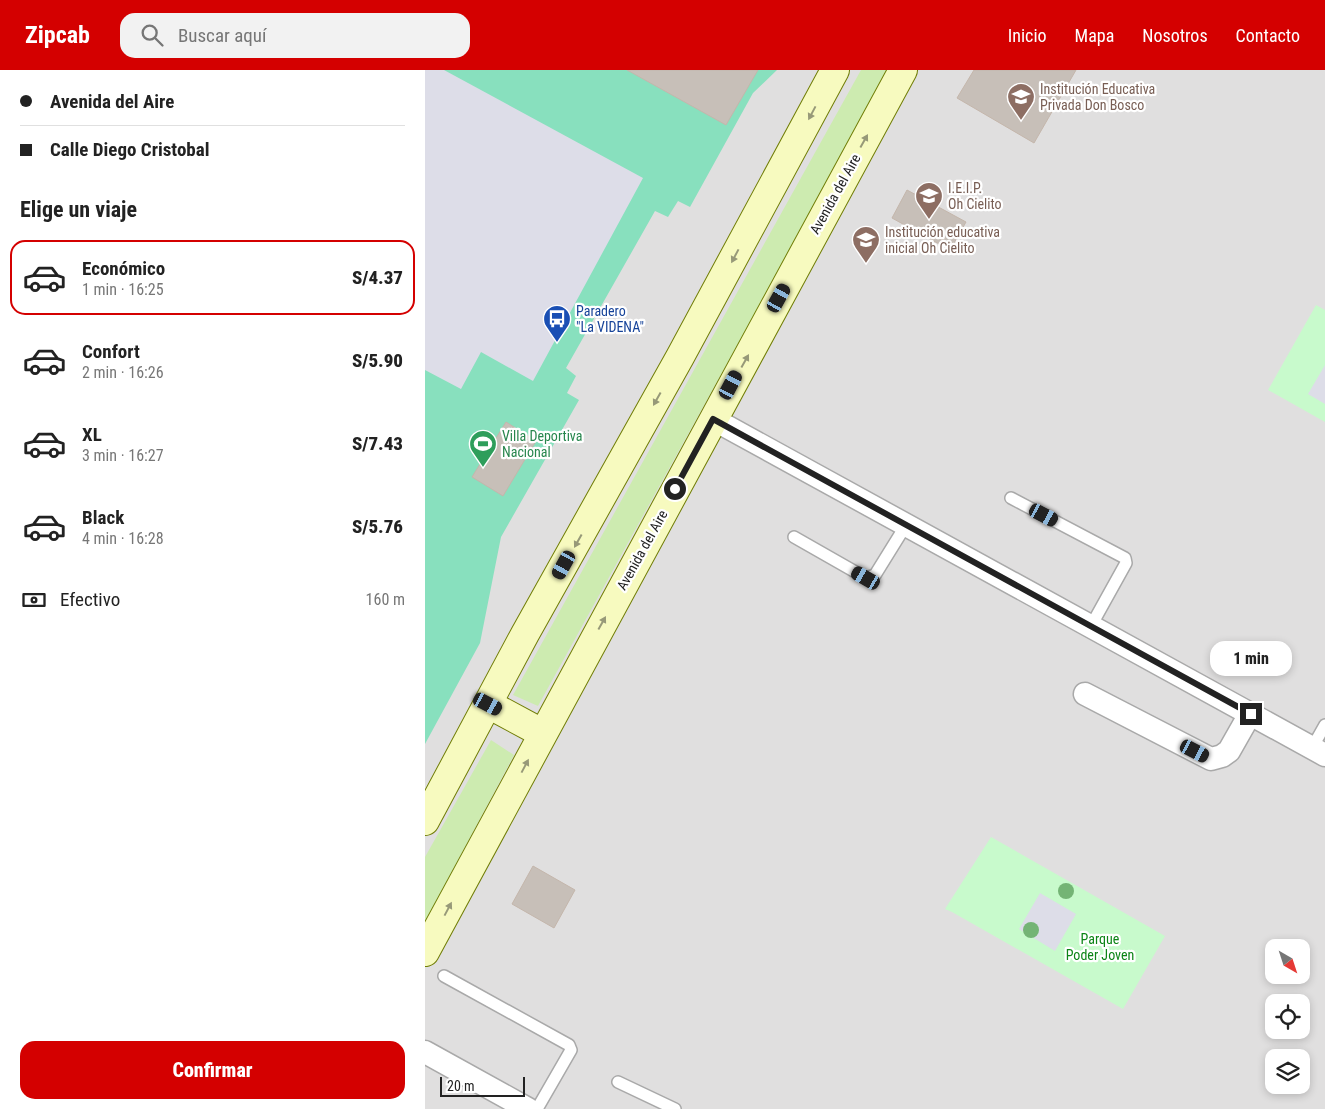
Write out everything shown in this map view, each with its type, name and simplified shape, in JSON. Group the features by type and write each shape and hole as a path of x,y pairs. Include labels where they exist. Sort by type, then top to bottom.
{"main road":[{"path":"425,821 835,70"},
{"name":"Avenida del Aire","path":"425,952 903,70"},
{"path":"488,704 542,733"}],"street":[{"path":"713,419 1319,751"},
{"path":"1085,694 1211,759 1222,756 1229,751 1251,714"},
{"path":"425,1052 528,1109"}],"lane":[{"path":"1011,498 1125,558 1126,563 1091,626"},
{"path":"794,537 866,578 875,575 906,525"},
{"path":"1319,751 1325,725"},
{"path":"444,976 569,1045 571,1050 537,1109"},
{"path":"618,1082 675,1109"}],"shaded area":[{"path":"425,70 1325,70 1325,1109 425,1109"},
{"path":"425,70 444,70 643,178 533,381 481,352 461,389 425,370"},
{"path":"1325,365 1325,404 1308,394"},
{"path":"1040,893 1076,914 1055,951 1019,929"}],"green space":[{"name":"Villa Deportiva Nacional","path":"425,70 777,70 753,93 690,207 678,201 668,217 655,211 566,368 576,376 567,393 579,400 501,537 480,643 425,744"},
{"path":"861,70 889,70 538,706 513,695"},
{"path":"1316,305 1325,310 1325,422 1268,390"},
{"path":"491,740 514,755 425,922 425,857"},
{"name":"Parque Poder Joven","path":"991,837 1165,936 1123,1009 945,909"}],"building":[{"path":"627,70 758,70 726,125"},
{"name":"Institución Educativa Privada Don Bosco","path":"974,70 1076,70 1034,143 957,98"},
{"name":"I.E.I.P. Oh Cielito","path":"907,190 966,222 950,250 892,218"},
{"path":"506,422 536,441 503,496 472,477"},
{"path":"533,866 575,890 554,928 512,904"}],"place":[{"name":"Institución Educativa Privada Don Bosco","path":"1021,121"},
{"name":"I.E.I.P. Oh Cielito","path":"929,220"},
{"name":"Institución educativa inicial Oh Cielito","path":"866,264"},
{"name":"Paradero \"La VIDENA\"","path":"557,343"},
{"name":"Villa Deportiva Nacional","path":"483,468"}],"route":[{"path":"675,489 713,419 1251,714"}]}
